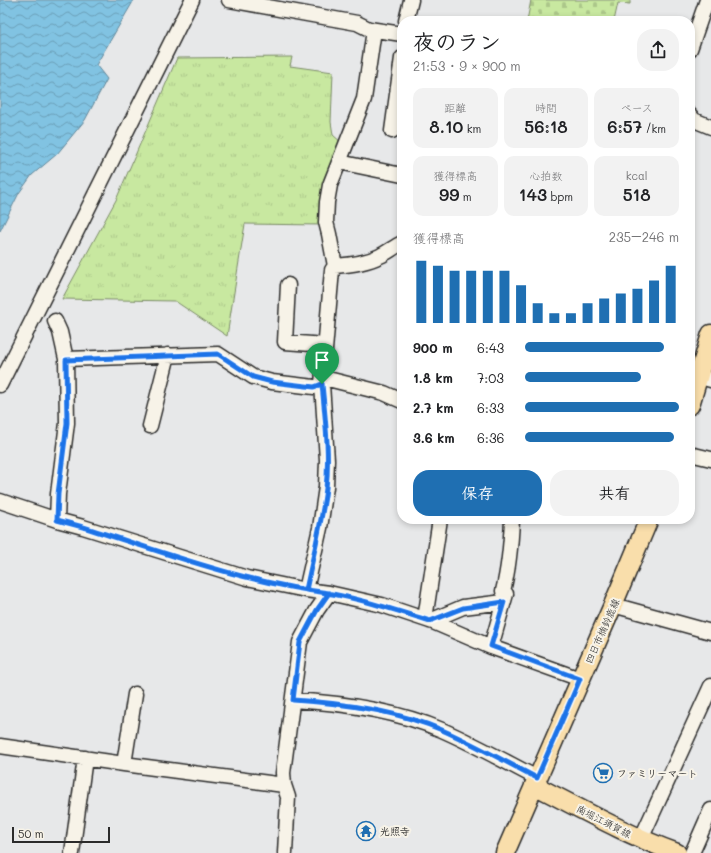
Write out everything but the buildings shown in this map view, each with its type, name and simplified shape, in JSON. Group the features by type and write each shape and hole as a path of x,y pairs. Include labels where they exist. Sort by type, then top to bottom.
{"main road":[{"path":"695,391 711,334"},
{"name":"四日市楠鈴鹿線","path":"505,853 613,606 647,524"},
{"name":"南堀江須賀線","path":"536,781 620,830 667,851"}],"street":[{"path":"0,385 192,0"},
{"path":"229,0 357,23 374,30 397,33"},
{"path":"407,16 411,0"},
{"path":"695,35 707,0"},
{"path":"306,590 320,528 326,488 327,460 322,384 332,270 334,266 326,222 326,211 330,185 364,99 374,30"},
{"path":"392,131 397,94"},
{"path":"695,120 711,127"},
{"path":"339,162 397,174"},
{"path":"334,266 353,264 380,256 397,245"},
{"path":"288,285 285,342 325,345"},
{"path":"55,321 60,332 66,360 67,423 58,494 57,520"},
{"path":"66,360 218,354 253,377 272,382 314,387 322,384 328,379 384,393 397,399"},
{"path":"150,426 168,355"},
{"path":"695,455 711,460"},
{"path":"0,501 247,578 329,593 382,605 428,620 491,646 580,679"},
{"path":"428,620 439,524"},
{"path":"491,646 506,594 504,591 510,555 512,524"},
{"path":"285,853 288,797 284,785 283,773 300,642 317,610 329,593"},
{"path":"428,620 463,608 504,602"},
{"path":"613,606 711,632"},
{"path":"641,839 711,686"},
{"path":"124,764 135,694"},
{"path":"293,700 369,709 411,719 461,739 536,781"},
{"path":"0,746 284,785"},
{"path":"72,853 85,758"},
{"path":"692,853 711,810"}],"green space":[{"path":"531,0 630,0 630,4 618,3 615,16 528,16"},
{"path":"292,57 290,66 333,72 331,122 333,135 342,143 322,225 245,224 227,336 175,301 62,299 116,200 177,58"}],"water":[{"path":"0,0 134,0 96,65 107,79 85,120 57,154 32,175 19,193 0,231"}],"place":[{"name":"ファミリーマート","path":"603,773"},
{"name":"光照寺","path":"366,831"}],"route":[{"path":"322,384 314,387 272,382 253,377 218,354 66,360 67,423 58,494 57,520 247,578 306,590 329,593 317,610 300,642 293,700 369,709 411,719 461,739 537,778 580,679 491,646 504,602 463,608 430,621 382,605 329,593 306,590 320,528 326,488 327,460 322,384"}]}
